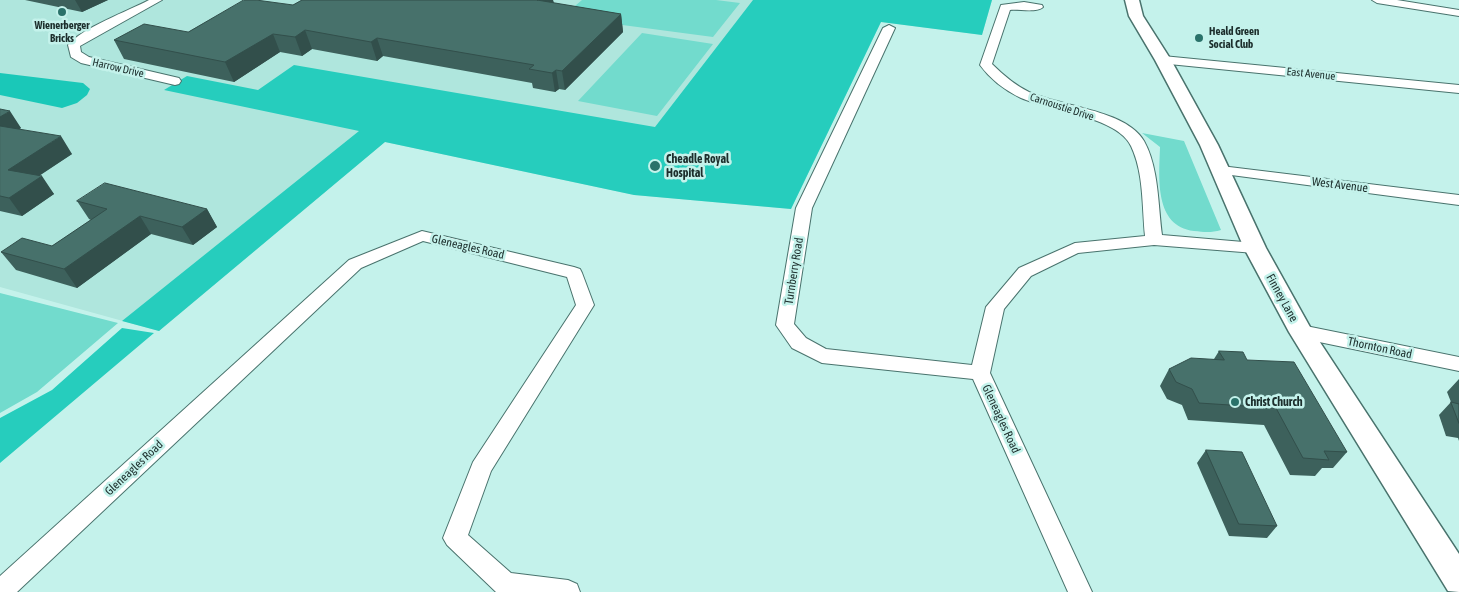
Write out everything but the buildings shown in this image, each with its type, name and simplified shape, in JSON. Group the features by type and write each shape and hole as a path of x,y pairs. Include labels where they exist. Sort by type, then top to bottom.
{"street":[{"name":"Harrow Drive","path":"157,0 88,35 74,45 75,54 85,60 175,81"},
{"name":"Finney Lane","path":"1132,0 1136,16 1163,60 1221,170 1255,248 1301,332 1459,582"},
{"path":"1377,0 1459,13"},
{"name":"Carnoustie Drive","path":"1038,7 1024,5 1005,7 986,65 1002,81 1026,96 1075,110 1121,127 1136,140 1145,172 1154,240"},
{"name":"Turnberry Road","path":"889,28 804,208 785,325 799,344 822,356 980,373"},
{"name":"East Avenue","path":"1163,60 1459,90"},
{"name":"West Avenue","path":"1221,170 1459,200"},
{"name":"Gleneagles Road","path":"0,592 355,264 422,236 574,273 585,305 481,468 455,538 505,584 568,592"},
{"name":"Gleneagles Road","path":"1080,592 980,373 995,307 1026,272 1074,248 1154,240 1255,248"},
{"name":"Thornton Road","path":"1301,332 1459,364"}],"shaded area":[{"name":"Cheadle Royal Hospital","path":"0,0 992,0 982,35 881,22 791,209 634,195 385,142 159,331 0,287"},
{"path":"582,0 716,0 740,3 713,37 562,17"},
{"path":"753,0 992,0 982,35 881,22 791,209 634,195 385,142 159,331 122,321 359,131 164,90 187,76 258,90 294,65 655,127"},
{"path":"642,33 713,44 657,116 578,101"},
{"path":"0,73 83,83 90,89 87,95 77,103 62,108 0,95"},
{"path":"1142,133 1184,141 1221,230 1211,232 1194,231 1181,227 1172,220 1165,210 1162,199 1159,172 1160,147"},
{"path":"0,293 118,323 37,392 0,413"},
{"path":"122,328 154,333 0,463 0,418 52,390"}],"place":[{"name":"Wienerberger Bricks","path":"62,12"},
{"name":"Heald Green Social Club","path":"1199,38"},
{"name":"Cheadle Royal Hospital","path":"655,166"},
{"name":"Christ Church","path":"1235,402"}]}
